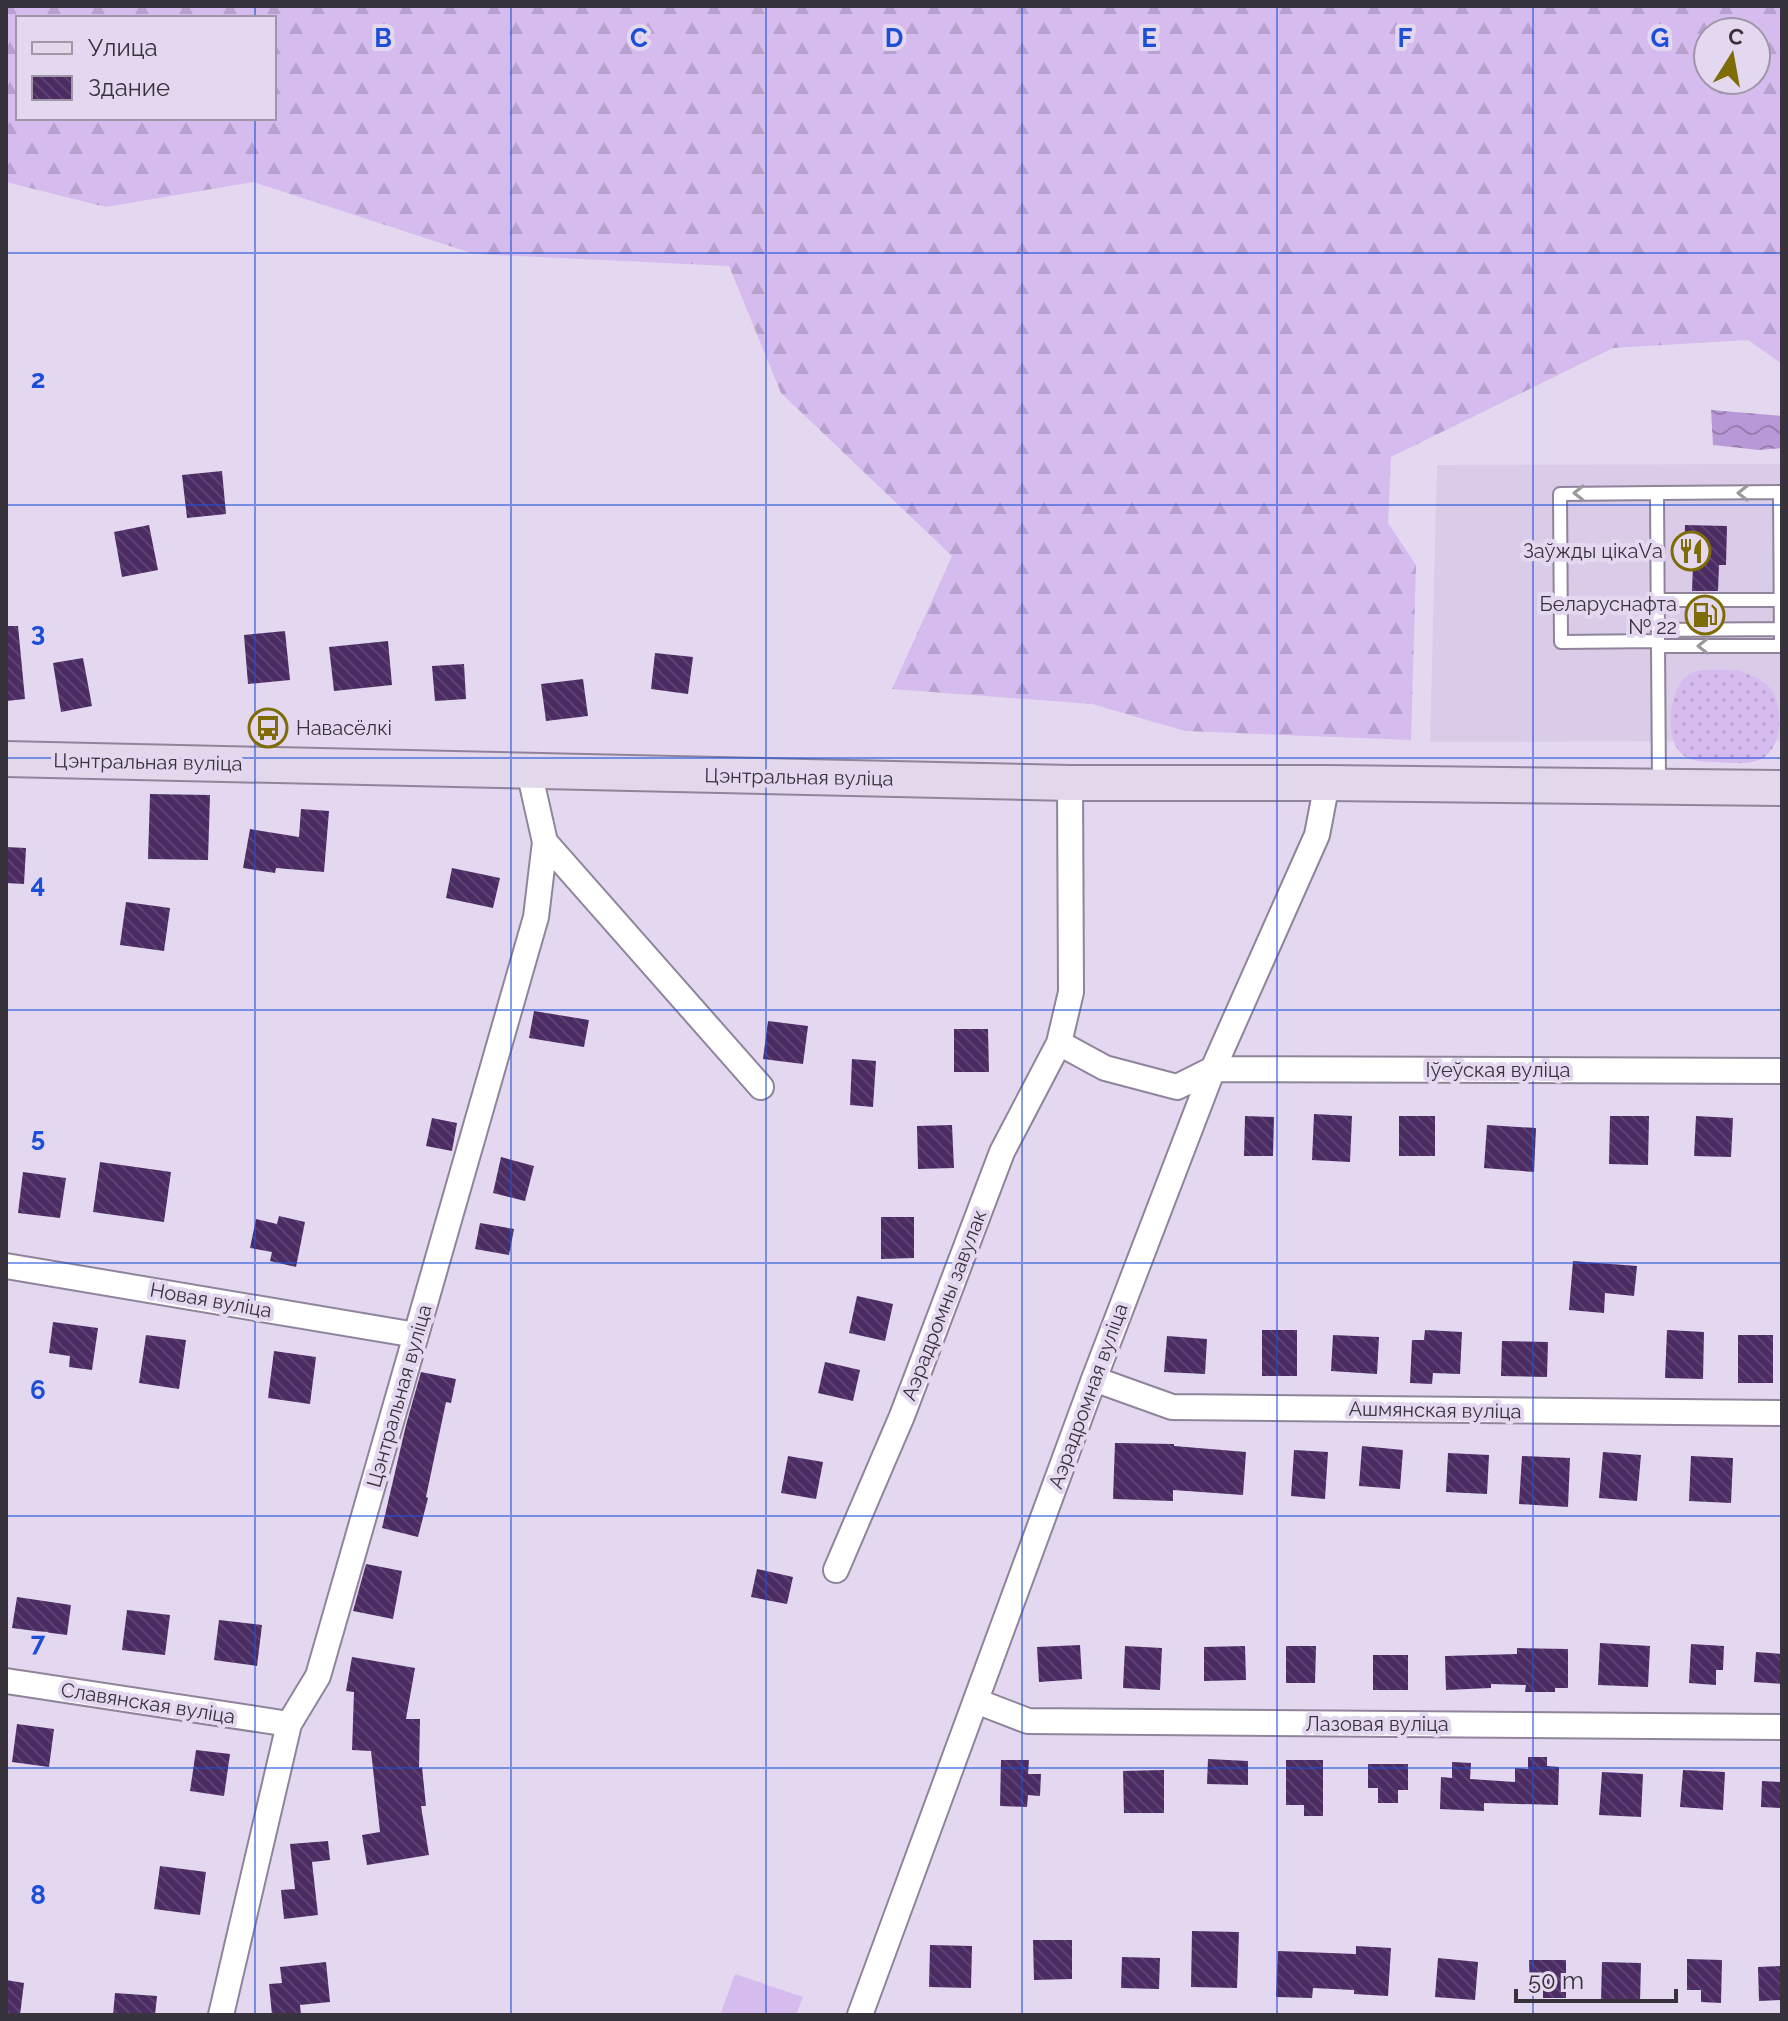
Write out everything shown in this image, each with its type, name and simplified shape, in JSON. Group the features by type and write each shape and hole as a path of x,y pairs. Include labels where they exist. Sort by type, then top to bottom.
{"main road":[{"name":"Цэнтральная вуліца","path":"6,759 1070,783 1782,788"}],"street":[{"name":"Цэнтральная вуліца","path":"221,2015 289,1724 318,1676 536,917 545,842 529,771"},
{"name":"Аэрадромны завулак","path":"836,1570 902,1416 1002,1152 1059,1043 1071,992 1070,783"},
{"name":"Аэрадромная вуліца","path":"860,2015 1094,1379 1213,1069 1317,835 1327,783"},
{"path":"545,842 761,1087"},
{"path":"1059,1043 1105,1068 1177,1087 1213,1069"},
{"name":"Іўеўская вуліца","path":"1213,1069 1782,1071"},
{"name":"Новая вуліца","path":"6,1266 416,1335"},
{"name":"Ашмянская вуліца","path":"1094,1379 1172,1407 1782,1413"},
{"name":"Славянская вуліца","path":"6,1681 289,1724"},
{"name":"Лазовая вуліца","path":"976,1701 1028,1721 1782,1727"}],"lane":[{"path":"1658,639 1782,646 1780,492 1560,494 1561,642 1658,639 1781,629"},
{"path":"1657,493 1659,786"},
{"path":"1658,600 1781,600"}],"shaded area":[{"path":"1782,464 1782,741 1430,742 1437,465"}],"green space":[{"path":"6,6 1782,6 1782,364 1748,340 1613,348 1391,457 1388,523 1416,565 1411,740 1185,731 1092,704 892,689 952,556 781,393 729,266 474,254 253,182 106,207 6,182"},
{"path":"1738,670 1763,682 1775,696 1779,726 1774,746 1761,759 1750,762 1703,761 1686,757 1679,751 1672,734 1671,711 1677,688 1695,672"},
{"path":"735,1974 803,1997 796,2015 720,2015"}],"water":[{"path":"1711,410 1782,416 1782,448 1759,450 1713,445"}],"building":[{"path":"222,471 226,514 187,518 182,475"},
{"path":"149,525 158,570 122,577 114,532"},
{"path":"1685,525 1727,526 1726,565 1719,565 1718,591 1692,591 1693,565 1684,564"},
{"path":"6,626 18,626 25,699 6,701"},
{"path":"285,631 290,680 248,684 244,635"},
{"path":"388,641 392,685 334,691 329,647"},
{"path":"655,653 693,657 688,694 651,689"},
{"path":"83,658 92,706 61,712 53,663"},
{"path":"464,664 466,699 435,701 432,666"},
{"path":"583,679 588,716 546,721 541,684"},
{"path":"150,794 210,795 208,860 148,859"},
{"path":"301,809 329,811 324,872 276,868 275,873 243,868 250,829 299,837"},
{"path":"6,847 26,848 24,884 6,883"},
{"path":"452,868 500,878 493,908 446,898"},
{"path":"126,902 170,908 164,951 120,945"},
{"path":"534,1011 589,1020 584,1047 529,1038"},
{"path":"768,1021 808,1026 803,1064 763,1059"},
{"path":"954,1029 988,1029 989,1072 954,1072"},
{"path":"852,1059 876,1061 873,1107 850,1105"},
{"path":"1314,1114 1352,1116 1350,1162 1312,1160"},
{"path":"1245,1116 1274,1117 1273,1156 1244,1156"},
{"path":"1399,1116 1435,1116 1435,1156 1399,1156"},
{"path":"1610,1116 1649,1116 1648,1165 1609,1164"},
{"path":"1696,1116 1733,1118 1731,1157 1694,1156"},
{"path":"432,1118 457,1123 452,1151 426,1146"},
{"path":"952,1125 954,1168 918,1169 917,1126"},
{"path":"1487,1125 1536,1128 1534,1172 1484,1168"},
{"path":"501,1157 534,1166 525,1201 493,1193"},
{"path":"100,1162 171,1172 164,1222 93,1212"},
{"path":"23,1172 66,1178 60,1218 18,1213"},
{"path":"279,1216 305,1222 296,1267 270,1261 272,1252 250,1248 256,1219 277,1224"},
{"path":"881,1217 914,1217 914,1258 881,1259"},
{"path":"480,1223 514,1229 509,1255 475,1249"},
{"path":"1573,1261 1637,1266 1634,1296 1605,1293 1604,1313 1569,1310"},
{"path":"857,1296 893,1304 885,1341 849,1333"},
{"path":"53,1322 98,1328 92,1370 69,1367 70,1356 49,1353"},
{"path":"1262,1330 1297,1330 1297,1376 1262,1376"},
{"path":"1425,1330 1462,1332 1460,1374 1433,1373 1432,1384 1410,1383 1412,1340 1424,1340"},
{"path":"1667,1330 1704,1332 1703,1379 1665,1378"},
{"path":"146,1335 186,1340 179,1389 139,1383"},
{"path":"1333,1335 1379,1337 1377,1374 1331,1371"},
{"path":"1738,1335 1773,1335 1773,1383 1738,1383"},
{"path":"1167,1336 1207,1339 1205,1374 1164,1372"},
{"path":"1502,1341 1548,1342 1547,1377 1501,1376"},
{"path":"274,1351 316,1357 310,1404 268,1398"},
{"path":"825,1362 860,1370 853,1401 818,1393"},
{"path":"421,1372 456,1379 451,1403 446,1402 418,1537 382,1528"},
{"path":"1115,1443 1174,1444 1246,1452 1243,1495 1173,1490 1173,1501 1113,1499"},
{"path":"1362,1446 1403,1450 1400,1489 1359,1486"},
{"path":"1294,1450 1328,1452 1325,1499 1291,1496"},
{"path":"1603,1452 1641,1455 1637,1501 1599,1498"},
{"path":"1448,1453 1489,1455 1487,1494 1446,1492"},
{"path":"788,1456 823,1462 816,1499 781,1493"},
{"path":"1522,1456 1570,1458 1568,1507 1519,1504"},
{"path":"1691,1456 1733,1458 1731,1503 1689,1501"},
{"path":"366,1564 402,1571 393,1619 353,1611"},
{"path":"757,1569 793,1577 787,1604 751,1597"},
{"path":"17,1597 71,1605 67,1635 12,1628"},
{"path":"127,1610 170,1615 165,1655 122,1650"},
{"path":"219,1620 262,1625 257,1666 214,1660"},
{"path":"1600,1643 1650,1646 1648,1687 1598,1685"},
{"path":"1691,1644 1724,1646 1723,1670 1716,1670 1716,1685 1689,1683"},
{"path":"1080,1645 1082,1679 1039,1682 1037,1647"},
{"path":"1125,1646 1162,1648 1160,1690 1123,1688"},
{"path":"1245,1646 1246,1680 1204,1681 1204,1647"},
{"path":"1286,1646 1316,1646 1315,1683 1286,1683"},
{"path":"1517,1648 1568,1649 1568,1688 1555,1688 1555,1692 1525,1692 1526,1685 1491,1684 1491,1688 1446,1690 1445,1656 1517,1654"},
{"path":"1756,1652 1782,1654 1782,1684 1754,1682"},
{"path":"1373,1655 1408,1655 1408,1690 1373,1690"},
{"path":"352,1657 415,1668 406,1719 420,1719 419,1768 422,1767 426,1806 421,1806 429,1855 367,1865 362,1835 380,1832 371,1751 352,1750 354,1692 346,1691"},
{"path":"17,1724 54,1729 49,1767 12,1762"},
{"path":"196,1750 230,1754 224,1796 190,1791"},
{"path":"1528,1757 1547,1757 1547,1766 1559,1767 1558,1805 1484,1803 1484,1811 1440,1809 1441,1777 1452,1778 1452,1762 1471,1763 1470,1779 1515,1782 1515,1768 1528,1769"},
{"path":"1208,1759 1248,1761 1248,1785 1207,1784"},
{"path":"1001,1760 1029,1760 1028,1774 1041,1774 1040,1796 1028,1795 1027,1807 1000,1806"},
{"path":"1286,1760 1323,1760 1323,1816 1304,1816 1304,1805 1286,1805"},
{"path":"1368,1764 1408,1764 1408,1790 1398,1790 1398,1803 1378,1803 1378,1788 1368,1788"},
{"path":"1164,1770 1164,1813 1124,1813 1123,1771"},
{"path":"1683,1770 1725,1772 1723,1810 1680,1807"},
{"path":"1602,1772 1643,1774 1641,1817 1599,1815"},
{"path":"1762,1781 1782,1782 1782,1808 1761,1807"},
{"path":"328,1841 330,1860 312,1862 318,1915 284,1919 281,1890 295,1889 290,1844"},
{"path":"160,1866 206,1872 200,1915 154,1909"},
{"path":"1192,1931 1239,1932 1237,1988 1191,1987"},
{"path":"1033,1940 1072,1940 1072,1979 1034,1980"},
{"path":"930,1945 972,1946 971,1988 929,1987"},
{"path":"1356,1946 1391,1948 1388,1996 1313,1988 1312,1998 1276,1997 1278,1951 1356,1954"},
{"path":"1122,1957 1160,1958 1159,1989 1121,1988"},
{"path":"1438,1958 1478,1962 1475,2000 1435,1997"},
{"path":"1687,1959 1722,1960 1721,2003 1701,2002 1701,1990 1687,1990"},
{"path":"1529,1960 1566,1960 1566,1998 1543,1998 1543,1989 1530,1989"},
{"path":"326,1962 330,2002 300,2005 301,2015 272,2015 269,1984 282,1983 280,1967"},
{"path":"1602,1962 1641,1963 1640,2002 1601,2001"},
{"path":"1782,1966 1782,2000 1759,2001 1758,1967"},
{"path":"6,1980 24,1983 20,2015 6,2015"},
{"path":"115,1993 157,1996 155,2015 113,2015"}],"place":[{"name":"Заўжды цікаVа","path":"1691,551"},
{"name":"Беларуснафта № 22","path":"1705,615"},
{"name":"Навасёлкі","path":"268,728"}]}
